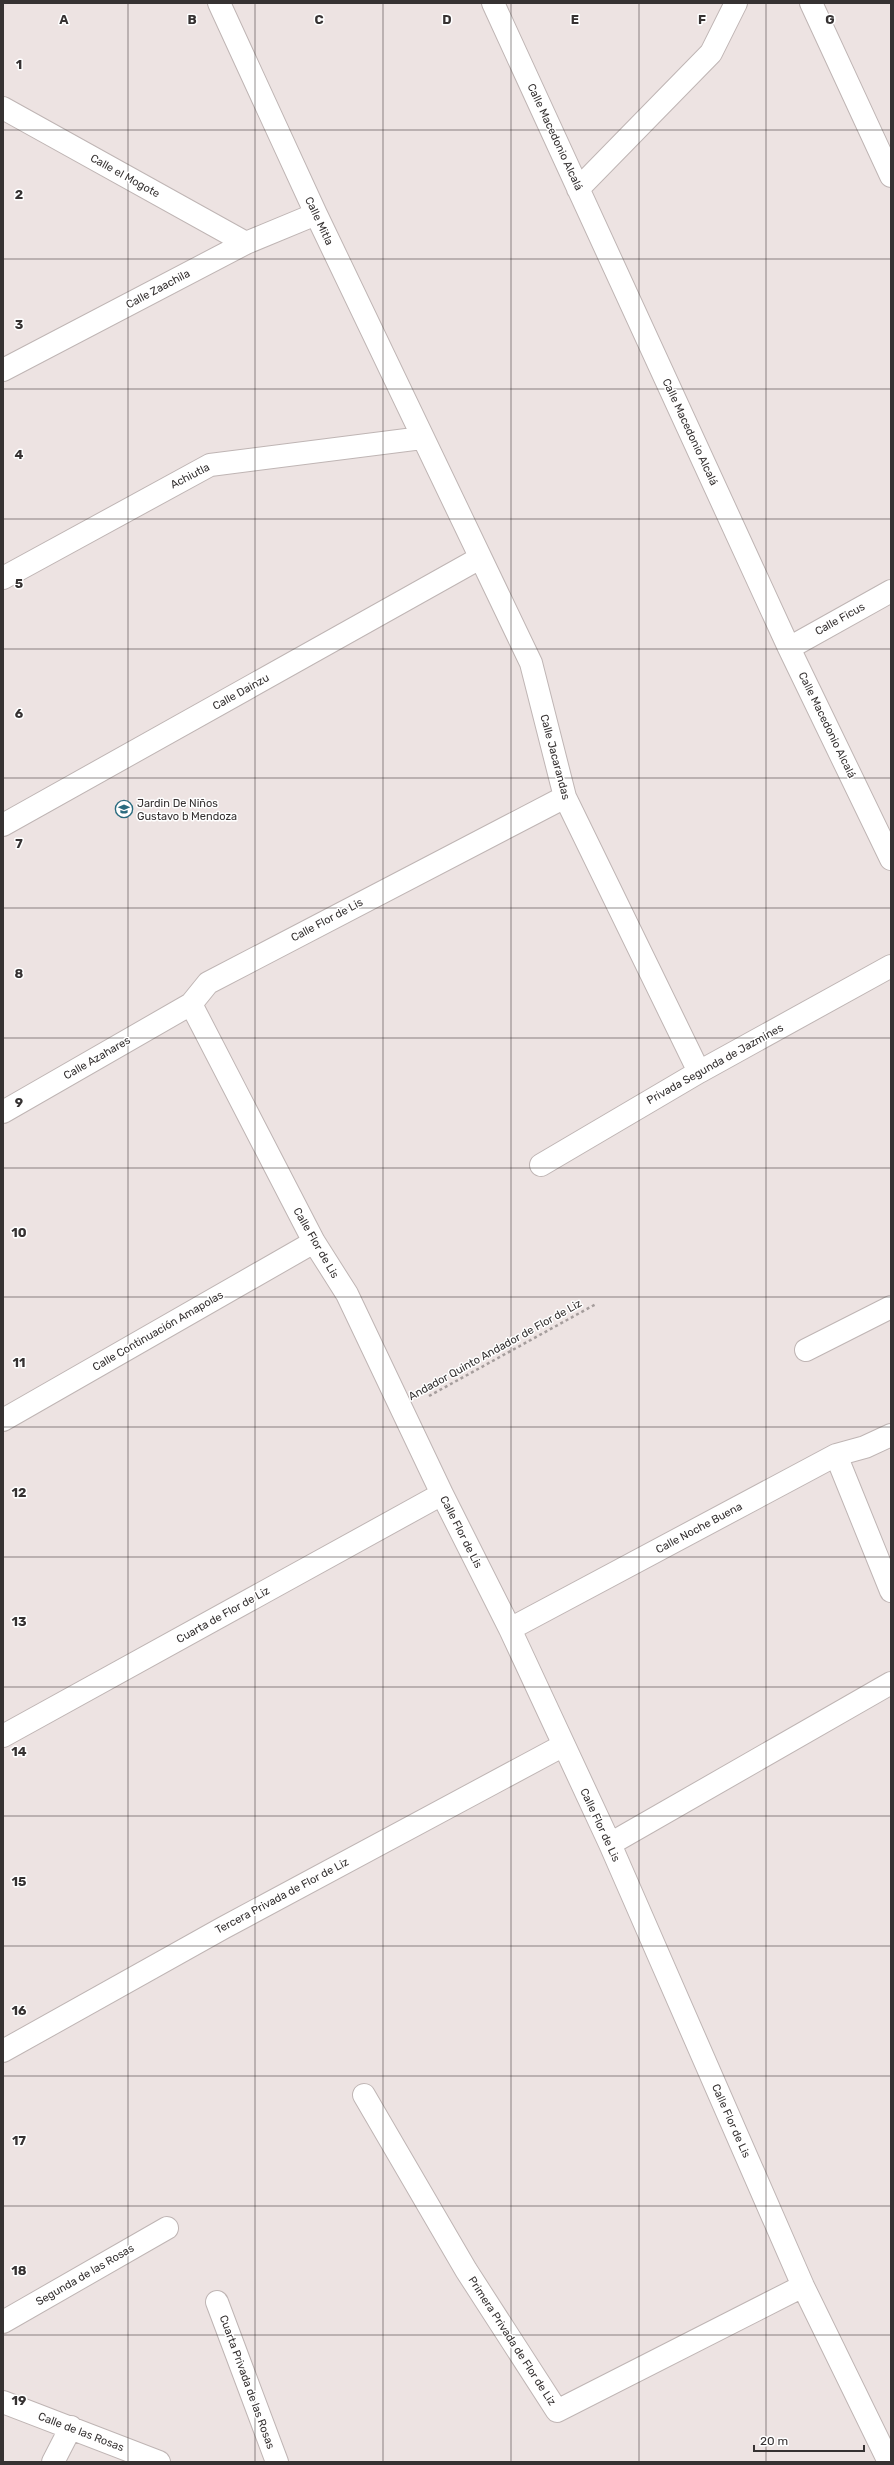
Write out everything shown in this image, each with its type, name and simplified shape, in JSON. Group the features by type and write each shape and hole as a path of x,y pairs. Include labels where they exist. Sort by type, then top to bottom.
{"street":[{"name":"Calle Mitla","path":"219,3 316,214 422,438"},
{"name":"Calle Macedonio Alcalá","path":"493,3 789,648 890,854"},
{"path":"578,189 711,53 736,3"},
{"path":"811,3 891,176"},
{"name":"Calle el Mogote","path":"3,108 246,244"},
{"name":"Calle Zaachila","path":"3,370 246,244 316,214"},
{"name":"Calle Jacarandas","path":"422,438 531,663 565,797 698,1072"},
{"name":"Achiutla","path":"3,578 210,465 422,438"},
{"name":"Calle Dainzu","path":"3,825 480,558"},
{"name":"Calle Ficus","path":"789,648 891,591"},
{"name":"Calle Flor de Lis","path":"565,797 208,983 191,1004 314,1242 347,1294 442,1494 510,1629 610,1844 803,2286 889,2462"},
{"name":"Privada Segunda de Jazmines","path":"542,1165 698,1072 891,966"},
{"name":"Calle Azahares","path":"3,1112 191,1004"},
{"name":"Calle Continuación Amapolas","path":"3,1420 314,1242"},
{"path":"806,1350 891,1307"},
{"name":"Calle Noche Buena","path":"510,1629 836,1455 865,1447 891,1435"},
{"path":"836,1455 891,1591"},
{"name":"Cuarta de Flor de Liz","path":"3,1736 442,1494"},
{"path":"610,1844 891,1683"},
{"name":"Tercera Privada de Flor de Liz","path":"3,2051 223,1928 564,1745"},
{"name":"Primera Privada de Flor de Liz","path":"364,2094 466,2270 557,2411 803,2286"},
{"name":"Segunda de las Rosas","path":"3,2322 167,2228"},
{"name":"Cuarta Privada de las Rosas","path":"218,2302 277,2462"},
{"name":"Calle de las Rosas","path":"3,2402 159,2462"},
{"path":"53,2462 71,2427"}],"path":[{"name":"Andador Quinto Andador de Flor de Liz","path":"402,1411 596,1304"}],"place":[{"name":"Jardin De Niños Gustavo b Mendoza","path":"124,809"}]}
